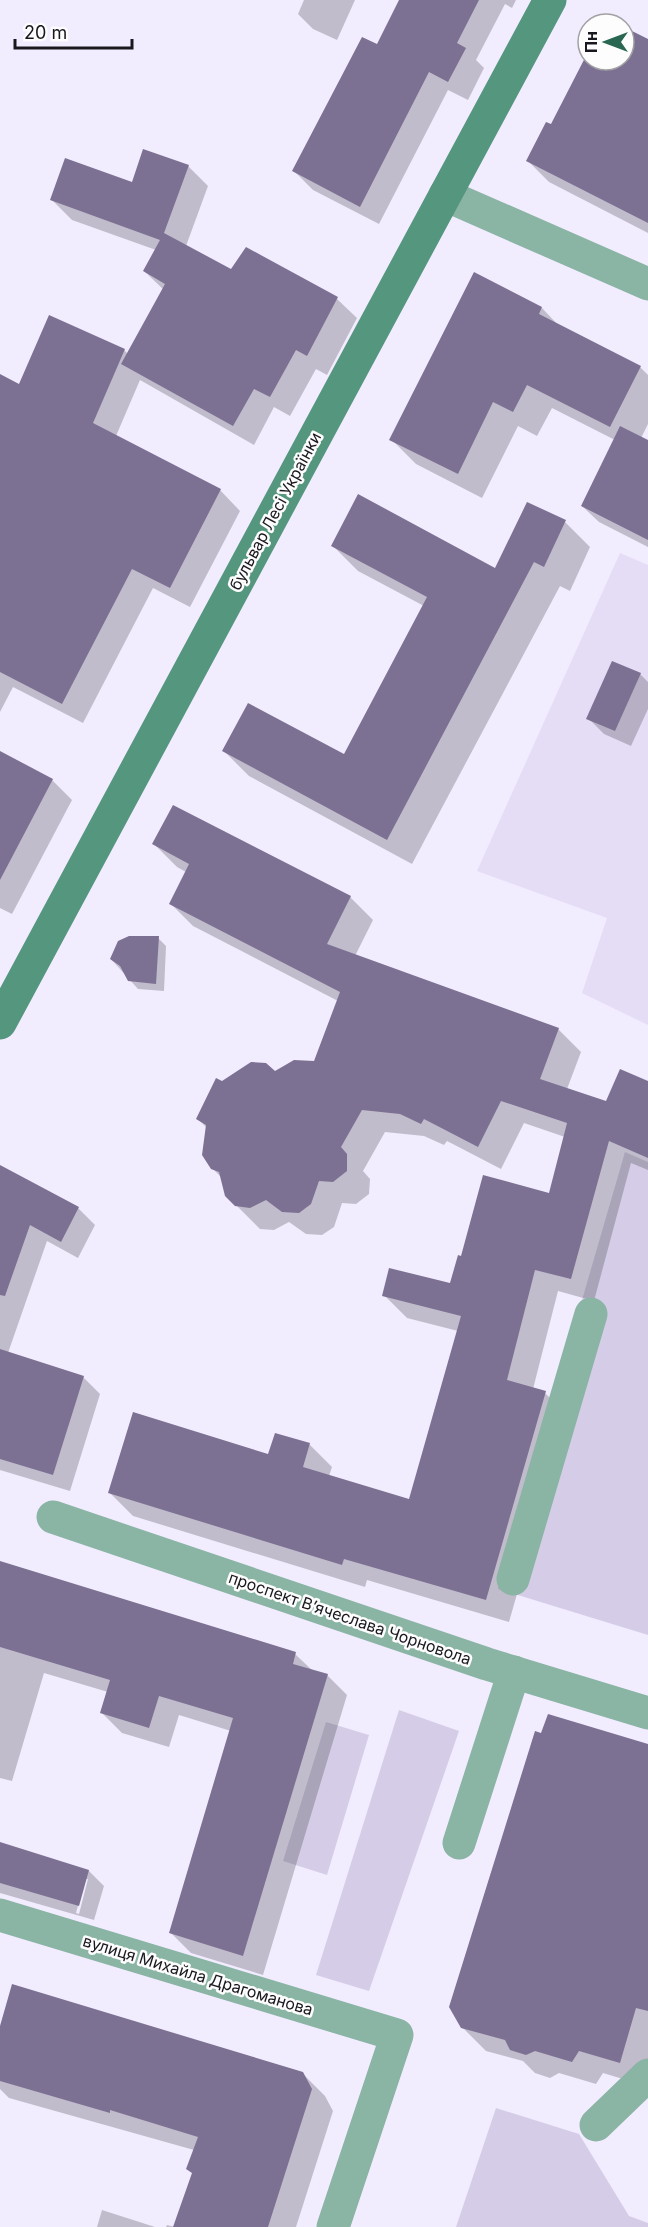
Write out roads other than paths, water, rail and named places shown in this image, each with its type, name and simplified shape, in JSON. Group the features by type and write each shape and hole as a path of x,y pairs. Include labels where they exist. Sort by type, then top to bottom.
{"street":[{"name":"бульвар Лесі Українки","path":"0,1023 550,0"},
{"path":"445,195 648,284"},
{"path":"513,1579 591,1314"},
{"name":"проспект Вʼячеслава Чорновола","path":"53,1518 514,1672 648,1713"},
{"path":"459,1843 514,1672"},
{"name":"вулиця Михайла Драгоманова","path":"0,1915 397,2035 333,2227"},
{"path":"596,2125 648,2075"}]}
